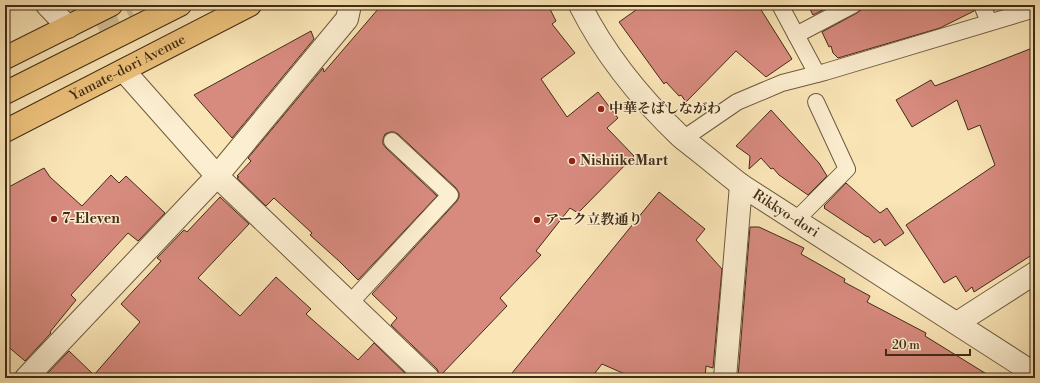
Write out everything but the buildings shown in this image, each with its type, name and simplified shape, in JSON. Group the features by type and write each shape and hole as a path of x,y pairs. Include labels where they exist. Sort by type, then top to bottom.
{"main road":[{"path":"5,58 111,5"},
{"path":"5,93 180,5"},
{"name":"Yamate-dori Avenue","path":"5,131 250,5"}],"street":[{"path":"47,5 68,27"},
{"path":"26,378 217,176 347,19 350,5"},
{"name":"Rikkyo-dori","path":"580,5 590,25 609,55 639,92 683,139 741,185 1035,374"},
{"path":"124,71 217,176 428,378"},
{"path":"725,378 741,185"},
{"path":"957,324 1035,273"}],"lane":[{"path":"780,5 817,74"},
{"path":"796,35 853,5"},
{"path":"982,5 989,22"},
{"path":"683,139 737,102 782,83 1035,9"},
{"path":"796,220 847,170 816,102"},
{"path":"350,303 450,195 392,141"}],"tunnel":[{"path":"95,22 129,5"}],"place":[{"name":"中華そばしながわ","path":"601,109"},
{"name":"NishiikeMart","path":"572,161"},
{"name":"7-Eleven","path":"54,219"},
{"name":"アーク立教通り","path":"537,220"}]}
